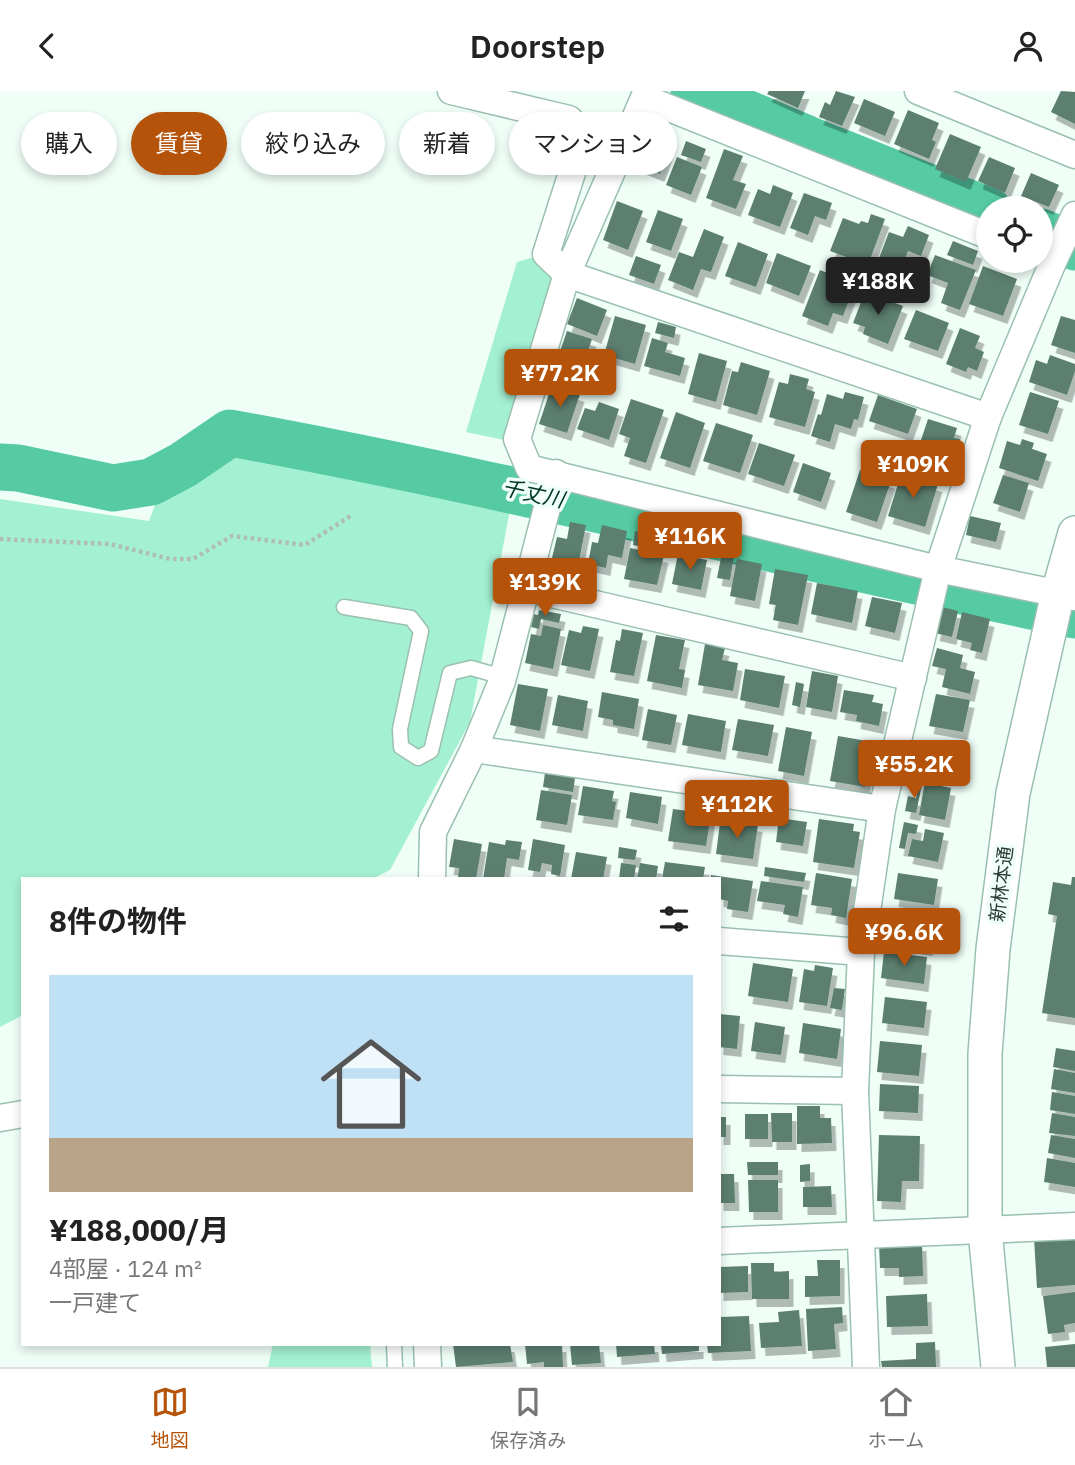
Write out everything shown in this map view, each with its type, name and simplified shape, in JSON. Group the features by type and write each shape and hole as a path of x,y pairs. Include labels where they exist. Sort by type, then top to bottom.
{"street":[{"path":"451,91 569,119 584,135 546,254 567,274 988,417"},
{"path":"918,91 972,101 1075,155"},
{"path":"976,231 646,94 567,274 517,439 529,468 938,569 1067,595"},
{"path":"1053,251 1073,219"},
{"path":"866,1367 855,1091 861,952 883,809 938,569 988,417 1042,273"},
{"path":"432,877 433,832 474,749 503,677 556,474"},
{"name":"新林本通","path":"998,1367 985,1230 985,1054 993,949 1013,793 1049,633 1067,595 1075,533"},
{"path":"526,588 913,678"},
{"path":"474,749 883,809"},
{"path":"721,941 861,952"},
{"path":"721,1089 855,1091"},
{"path":"0,1118 21,1115"},
{"path":"721,1241 1075,1226"},
{"path":"427,1346 428,1367"}],"lane":[{"path":"344,607 411,618 421,631 400,729 401,747 418,758 430,751 450,673 471,668 503,677"},
{"path":"394,1346 396,1367"}],"path":[{"path":"0,539 110,544 170,559 193,559 232,536 305,545 352,515"}],"green space":[{"path":"541,255 561,277 514,442 466,432 517,262"},
{"path":"236,447 511,504 470,722 390,870 376,877 21,877 21,1016 0,1027 0,499 149,521 158,497"},
{"path":"273,1346 370,1346 372,1367 268,1367"}],"building":[{"path":"769,91 805,91 798,108 767,94"},
{"path":"836,91 855,97 842,126 819,117 825,102 830,105"},
{"path":"1061,91 1075,92 1075,124 1051,112"},
{"path":"864,99 895,112 885,136 854,123"},
{"path":"908,110 939,123 932,140 936,142 929,159 894,144"},
{"path":"950,134 981,147 966,182 935,169"},
{"path":"686,141 706,149 701,162 681,155"},
{"path":"724,149 743,156 733,180 746,184 736,209 706,198"},
{"path":"677,157 702,167 691,195 666,185 670,175 677,175"},
{"path":"989,157 1015,168 1005,193 978,181"},
{"path":"1031,173 1059,185 1053,198 1053,196 1021,196"},
{"path":"773,185 793,193 780,227 748,215 758,189 770,194"},
{"path":"804,193 832,203 826,220 815,216 808,235 790,228"},
{"path":"617,201 643,211 628,250 603,240"},
{"path":"658,210 683,219 671,251 646,242"},
{"path":"871,214 885,219 868,265 830,251 843,218 859,224 861,221 868,223"},
{"path":"908,226 929,235 921,256 908,251 905,259 914,263 908,278 876,266 889,232 903,237"},
{"path":"704,229 724,237 711,272 701,269 693,290 668,280 679,252 693,257"},
{"path":"953,241 976,250 973,265 947,255"},
{"path":"738,242 768,254 756,287 725,276"},
{"path":"777,253 811,266 799,296 766,283"},
{"path":"935,255 976,270 960,310 941,303 948,283 927,275"},
{"path":"636,256 661,265 654,284 629,275"},
{"path":"820,270 855,284 843,316 833,313 828,326 802,316"},
{"path":"980,273 1001,273 1017,279 1003,316 969,304"},
{"path":"865,292 903,306 888,344 863,334 865,327 853,323"},
{"path":"577,298 607,310 597,336 567,324"},
{"path":"916,310 949,323 938,351 904,339"},
{"path":"615,316 646,325 635,364 604,355"},
{"path":"1061,316 1075,320 1075,353 1051,345"},
{"path":"658,322 676,327 674,338 655,333"},
{"path":"960,328 980,336 975,348 984,352 977,371 968,367 966,372 946,364"},
{"path":"567,331 592,339 583,366 558,357"},
{"path":"652,338 668,343 665,352 685,358 680,376 644,366"},
{"path":"699,353 727,361 716,402 688,394"},
{"path":"1050,355 1075,364 1067,395 1029,382 1036,360 1047,364"},
{"path":"741,362 770,371 757,415 723,405 732,371 738,372"},
{"path":"790,374 809,379 806,389 815,392 805,427 769,417 779,382 788,384"},
{"path":"552,385 580,394 567,433 539,424"},
{"path":"845,392 864,397 858,420 854,419 851,429 835,424 830,442 811,436 827,394 843,399"},
{"path":"1030,392 1059,401 1048,434 1019,425"},
{"path":"878,395 917,409 908,434 869,421"},
{"path":"631,399 664,410 646,463 624,456 630,438 619,434"},
{"path":"599,402 619,409 609,440 577,429 585,408 595,411"},
{"path":"676,412 705,423 690,468 660,458"},
{"path":"928,419 957,428 954,438 960,439 949,473 914,461"},
{"path":"716,423 753,435 740,473 703,461"},
{"path":"1022,439 1034,443 1032,449 1047,454 1038,481 999,468 1007,441 1020,445"},
{"path":"759,443 795,455 784,486 748,474"},
{"path":"803,463 831,473 821,502 793,492"},
{"path":"860,470 891,481 877,522 846,512"},
{"path":"901,474 938,484 925,527 888,516"},
{"path":"1003,475 1029,483 1020,512 993,503"},
{"path":"970,516 1001,523 996,542 966,535"},
{"path":"570,522 586,525 577,571 561,568 563,560 552,558 557,537 567,539"},
{"path":"602,525 627,531 622,558 608,555 606,568 588,564 592,542 598,543"},
{"path":"635,531 660,536 658,550 633,545"},
{"path":"630,548 664,555 657,585 624,579"},
{"path":"722,553 734,555 730,580 717,578"},
{"path":"678,554 707,560 701,590 672,584"},
{"path":"737,559 762,564 755,601 730,596"},
{"path":"775,569 808,575 798,625 773,620 776,605 769,604"},
{"path":"817,583 858,591 852,623 811,614"},
{"path":"872,597 902,603 895,633 865,626"},
{"path":"942,607 958,611 952,637 935,633"},
{"path":"539,610 561,614 559,623 541,619 539,629 531,627 534,614 538,615"},
{"path":"962,612 990,619 982,653 970,650 972,643 956,639"},
{"path":"543,625 561,629 553,669 525,663 531,634 541,636"},
{"path":"583,626 599,629 590,671 561,665 569,630 581,633"},
{"path":"622,629 643,633 634,676 610,672 616,640 620,641"},
{"path":"656,635 685,640 679,669 685,670 682,688 647,681"},
{"path":"705,644 725,648 722,660 738,663 733,691 698,685"},
{"path":"937,648 963,655 960,668 975,672 970,694 942,687 946,669 932,666"},
{"path":"745,669 785,676 779,708 740,700"},
{"path":"812,671 838,676 832,712 806,707"},
{"path":"796,682 804,684 800,707 792,705"},
{"path":"518,684 548,689 540,731 510,725"},
{"path":"844,690 874,695 872,702 883,704 879,726 856,721 857,715 840,712"},
{"path":"602,692 639,699 634,729 613,725 613,720 598,717"},
{"path":"936,694 970,700 963,732 929,726"},
{"path":"558,695 588,701 583,731 552,725"},
{"path":"648,709 677,715 671,745 642,740"},
{"path":"688,714 726,721 721,752 682,745"},
{"path":"738,719 774,725 768,756 732,750"},
{"path":"786,727 812,732 804,776 778,771"},
{"path":"838,736 873,742 865,787 830,781"},
{"path":"921,740 961,748 956,773 916,762"},
{"path":"545,773 575,778 573,792 543,787"},
{"path":"919,779 923,780 916,813 905,811 908,796 916,798"},
{"path":"925,783 951,788 945,820 919,815"},
{"path":"583,786 614,791 612,801 616,802 613,820 578,815"},
{"path":"541,790 572,795 567,825 536,820"},
{"path":"630,792 662,797 658,824 626,818"},
{"path":"746,801 764,804 762,816 744,813"},
{"path":"673,809 711,814 706,846 668,841"},
{"path":"779,818 807,822 803,846 776,842"},
{"path":"819,819 854,824 853,831 860,832 854,868 813,862"},
{"path":"740,821 758,824 753,859 716,854 720,823 739,826"},
{"path":"904,822 918,825 916,834 908,833 905,849 899,848"},
{"path":"925,829 944,833 938,862 908,856 912,839 923,841"},
{"path":"454,839 482,844 476,877 458,877 459,868 449,867"},
{"path":"533,839 565,845 560,876 551,874 552,865 542,863 540,872 528,870"},
{"path":"506,840 522,842 519,860 507,858 504,877 483,877 489,842 505,845"},
{"path":"619,847 637,850 635,860 618,858"},
{"path":"576,852 607,857 603,877 571,877"},
{"path":"665,862 705,867 703,877 662,877"},
{"path":"621,863 636,865 634,877 619,877"},
{"path":"640,863 658,866 656,877 637,877"},
{"path":"765,867 806,873 804,882 764,876"},
{"path":"816,873 852,879 846,918 831,915 832,908 811,905"},
{"path":"898,873 938,879 934,905 894,899"},
{"path":"711,875 753,881 748,912 727,909 728,901 721,899 721,877"},
{"path":"1072,877 1075,877 1075,1018 1042,1013 1057,916 1048,914 1053,882 1071,885"},
{"path":"761,881 803,887 798,917 783,914 785,905 757,901"},
{"path":"900,911 932,916 930,928 898,923"},
{"path":"897,927 929,931 928,948 895,943"},
{"path":"884,952 927,957 924,984 881,978"},
{"path":"753,963 793,969 788,1002 748,996"},
{"path":"815,965 833,968 827,1006 799,1002 804,969 814,971"},
{"path":"834,988 845,989 842,1010 830,1008"},
{"path":"885,997 927,1002 924,1028 882,1023"},
{"path":"721,1014 740,1016 737,1049 721,1047"},
{"path":"755,1022 785,1027 781,1055 751,1051"},
{"path":"803,1023 841,1029 837,1059 799,1053"},
{"path":"880,1041 922,1045 919,1076 877,1072"},
{"path":"1056,1048 1075,1051 1075,1071 1053,1067"},
{"path":"1054,1069 1075,1073 1075,1093 1051,1089"},
{"path":"880,1084 919,1086 918,1113 879,1111"},
{"path":"1052,1092 1075,1096 1075,1114 1050,1110"},
{"path":"797,1106 820,1106 820,1118 831,1118 832,1143 797,1144"},
{"path":"771,1113 792,1113 792,1142 772,1142"},
{"path":"1052,1113 1075,1117 1075,1136 1049,1133"},
{"path":"745,1114 768,1114 768,1139 745,1139"},
{"path":"721,1117 726,1117 726,1137 721,1137"},
{"path":"879,1135 920,1136 919,1181 902,1181 901,1202 877,1201"},
{"path":"1051,1135 1075,1139 1075,1158 1048,1153"},
{"path":"1047,1158 1075,1163 1075,1187 1044,1182"},
{"path":"747,1162 778,1162 778,1175 748,1175"},
{"path":"810,1164 810,1181 800,1182 800,1165"},
{"path":"721,1174 734,1174 735,1203 721,1203"},
{"path":"748,1180 778,1180 778,1212 749,1212"},
{"path":"831,1186 832,1207 803,1207 803,1187"},
{"path":"1075,1235 1075,1285 1037,1288 1034,1238"},
{"path":"922,1243 923,1276 899,1277 899,1268 880,1268 879,1244"},
{"path":"817,1260 840,1260 840,1296 805,1297 805,1276 818,1276"},
{"path":"751,1263 774,1263 774,1272 789,1271 789,1299 752,1299"},
{"path":"748,1266 748,1292 721,1293 721,1267"},
{"path":"1075,1292 1075,1323 1064,1325 1065,1332 1048,1334 1043,1296"},
{"path":"927,1294 928,1326 887,1327 886,1296"},
{"path":"842,1307 843,1323 834,1324 836,1349 808,1351 806,1309"},
{"path":"799,1310 802,1346 761,1348 759,1323 779,1322 778,1312"},
{"path":"749,1316 751,1351 708,1353 707,1346 721,1346 721,1317"},
{"path":"935,1342 936,1367 882,1367 881,1361 916,1359 916,1343"},
{"path":"1075,1344 1075,1367 1047,1367 1045,1347"},
{"path":"453,1346 510,1346 513,1362 456,1367"},
{"path":"525,1346 562,1346 563,1367 544,1367 544,1362 527,1364"},
{"path":"570,1346 599,1346 601,1363 572,1365"},
{"path":"616,1346 654,1346 655,1354 617,1357"},
{"path":"661,1346 699,1346 699,1351 662,1354"}],"waterway":[{"path":"694,91 976,206"},
{"path":"1053,237 1075,247"},
{"name":"千丈川","path":"0,467 18,468 113,488 151,482 183,465 230,433 442,475 1075,615"}]}
